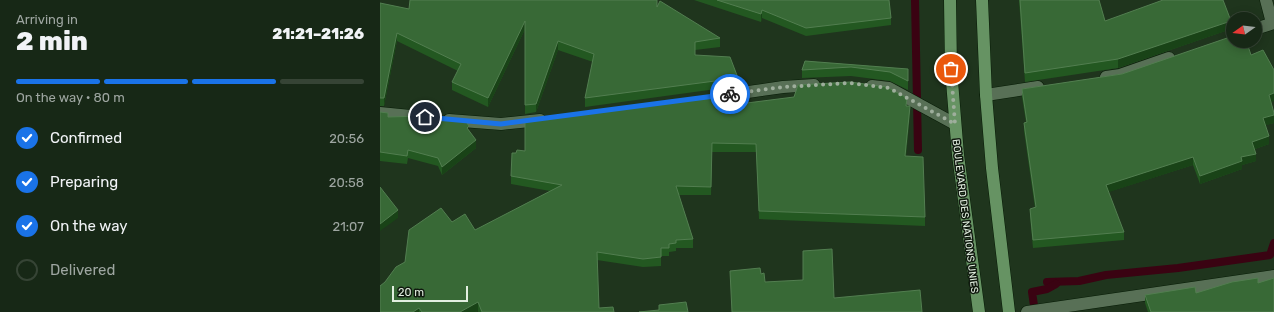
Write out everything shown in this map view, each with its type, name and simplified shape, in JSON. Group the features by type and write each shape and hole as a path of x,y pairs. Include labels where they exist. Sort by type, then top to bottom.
{"main road":[{"name":"BOULEVARD DES NATIONS UNIES","path":"950,0 951,69 955,124 979,312"},
{"path":"982,0 986,95 992,168 1009,312"}],"street":[{"path":"1262,27 1273,23 1266,0"},
{"path":"1097,78 1120,74 1180,54"},
{"path":"714,97 783,87 827,84"},
{"path":"858,84 889,88 955,124"},
{"path":"986,95 1049,85"},
{"path":"380,113 501,124 554,118"},
{"path":"1026,312 1274,276"}],"building":[{"path":"410,0 657,0 657,7 660,1 720,38 695,42 695,55 730,57 738,78 585,98 594,54 558,41 536,104 525,105 525,21 488,98 452,82 461,64 397,33 384,98 380,98 380,3 409,9"},
{"path":"717,0 889,0 891,18 806,28 762,10 761,14"},
{"path":"1020,0 1099,0 1105,21 1163,0 1223,0 1228,12 1226,12 1226,23 1118,59 1025,73"},
{"path":"1226,38 1226,48 1249,48 1251,55 1263,50 1274,70 1274,93 1269,95 1274,115 1263,118 1269,136 1252,142 1256,154 1241,157 1242,161 1200,176 1193,157 1106,185 1124,232 1033,240 1030,209 1036,207 1024,123 1027,122 1022,89 1122,74"},
{"path":"805,61 908,69 908,81 890,72 851,67 802,70"},
{"path":"850,82 887,87 907,98 906,106 910,106 905,156 923,157 925,217 759,211 756,144 712,143 711,187 676,186 693,239 676,240 676,243 669,244 669,248 661,248 661,257 643,259 597,252 599,308 613,307 614,312 482,312 478,302 460,312 422,312 419,308 413,312 380,312 380,286 385,282 396,267 405,262 409,230 441,208 452,222 465,214 475,230 562,185 511,176 512,153 516,153 517,150 525,151 525,121 743,92 747,103 794,97 798,85"},
{"path":"380,112 388,113 388,117 423,116 465,120 469,126 467,128 476,140 442,167 438,158 408,150 407,156 380,152"},
{"path":"380,187 398,210 380,224"},
{"path":"832,249 834,298 920,290 922,312 732,312 730,271 760,268 761,274 764,273 765,282 803,280 803,251"},
{"path":"1258,278 1258,283 1274,278 1274,312 1151,312 1145,295 1195,287 1196,293 1232,282"},
{"path":"686,302 688,312 639,312 659,310 659,305"}],"waterway":[{"path":"915,0 918,150"},
{"path":"1047,282 1079,281 1106,275 1178,268 1270,255 1274,243"},
{"path":"1035,312 1032,292 1047,289 1056,284"}],"way so far":[{"path":"730,94 783,87 850,83 889,88 955,124 951,69"}],"route":[{"path":"425,117 501,124 615,111 730,94"}]}
